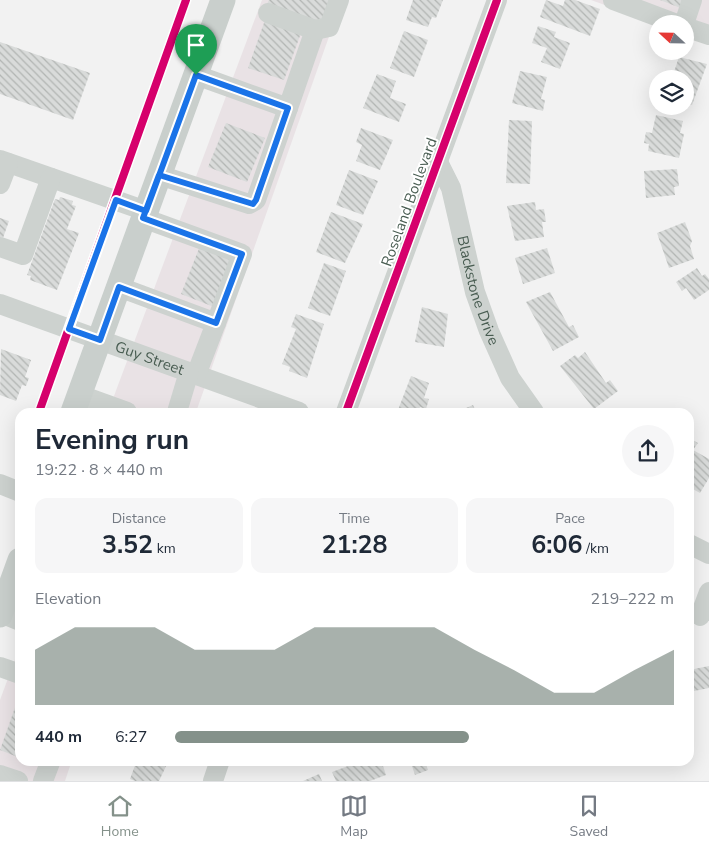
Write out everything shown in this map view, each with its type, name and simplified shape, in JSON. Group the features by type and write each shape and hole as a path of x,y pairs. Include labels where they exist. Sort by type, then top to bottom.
{"main road":[{"path":"76,404 223,0"},
{"path":"0,614 15,574"}],"street":[{"path":"268,13 315,30 329,26 339,0"},
{"name":"Roseland Boulevard","path":"347,408 496,0"},
{"path":"613,0 653,15"},
{"path":"687,15 692,0"},
{"path":"694,29 709,35"},
{"path":"159,175 253,204 315,30"},
{"path":"196,75 288,108"},
{"path":"0,184 4,161 242,254 216,323 192,373 179,408"},
{"name":"Blackstone Drive","path":"438,162 452,188 475,292 489,331 510,378 531,408"},
{"path":"0,247 23,255 51,178"},
{"path":"119,287 216,323"},
{"name":"Guy Street","path":"1,308 100,340 288,408"},
{"path":"76,404 102,408"},
{"path":"0,484 15,490"},
{"path":"694,546 709,554"},
{"path":"699,616 709,592"},
{"path":"0,614 15,619"},
{"path":"0,667 15,672"},
{"path":"43,781 49,766"},
{"path":"213,781 218,766"},
{"path":"0,775 18,781"}],"shaded area":[{"path":"262,0 342,0 197,408 109,408"},
{"path":"591,0 709,0 709,43 694,38 694,15 649,15 649,21"},
{"path":"15,660 15,766 70,766 65,781 0,781 0,700"}],"building":[{"path":"269,0 336,0 325,27 267,4"},
{"path":"413,0 443,0 436,18 432,17 428,27 406,20"},
{"path":"546,0 563,6 565,0 575,0 600,9 590,36 540,17"},
{"path":"660,0 686,0 683,9"},
{"path":"265,20 301,33 284,80 248,68"},
{"path":"538,26 556,32 554,37 570,43 560,69 541,62 547,48 532,43"},
{"path":"404,31 428,40 414,77 390,68"},
{"path":"0,42 90,73 73,120 0,94"},
{"path":"678,60 691,60 707,64 694,100 694,70 675,70"},
{"path":"520,71 547,77 541,99 545,100 543,111 512,103"},
{"path":"377,74 396,81 390,98 406,104 399,122 363,108"},
{"path":"656,115 683,121 680,133 684,134 679,158 648,151 649,144 644,143 646,132 652,133"},
{"path":"509,120 532,121 530,184 506,183"},
{"path":"226,123 265,138 247,182 208,167"},
{"path":"361,128 393,140 380,170 356,161 362,145 356,142"},
{"path":"677,169 679,186 674,187 675,195 646,198 644,171"},
{"path":"349,170 378,181 363,215 336,205"},
{"path":"60,197 73,201 72,205 76,206 67,229 79,233 57,290 30,280 31,276 27,275 55,199 59,200"},
{"path":"535,202 536,210 544,209 546,222 542,222 544,237 515,241 507,206"},
{"path":"331,212 363,224 345,263 316,252"},
{"path":"0,218 9,221 3,238 0,237"},
{"path":"685,222 692,241 690,246 694,259 669,268 657,233"},
{"path":"200,246 233,260 214,307 181,294"},
{"path":"547,248 555,273 523,284 515,258"},
{"path":"324,263 346,271 330,316 308,308"},
{"path":"697,268 702,276 705,274 709,279 709,290 694,300 686,288 682,291 676,282"},
{"path":"550,292 569,327 573,325 579,337 553,351 526,302"},
{"path":"422,307 448,314 444,347 415,342"},
{"path":"296,314 324,324 307,378 289,371 290,367 282,364 296,329 291,327"},
{"path":"1,349 31,360 25,377 29,378 26,386 22,385 16,401 0,395"},
{"path":"585,352 606,383 610,380 618,391 595,408 593,408 560,366 575,355 578,358"},
{"path":"411,376 429,383 424,398 429,399 426,408 399,408"},
{"path":"694,441 698,443 694,449"},
{"path":"694,451 709,459 709,478 700,493 694,490"},
{"path":"709,666 709,688 694,691 694,669"},
{"path":"15,708 15,756 0,750"},
{"path":"135,766 166,766 159,781 135,781 130,779"},
{"path":"348,766 383,766 386,775 370,781 336,781 332,772"},
{"path":"412,766 427,766 428,770 415,775"},
{"path":"319,774 322,781 303,781"}],"cycle path":[{"path":"40,408 186,0"},
{"path":"347,408 497,0"}],"route":[{"path":"196,75 159,175 146,211 116,200 69,329 100,340 119,287 216,323 242,254 143,218 146,211 159,175 253,204 288,108 196,75"}]}
